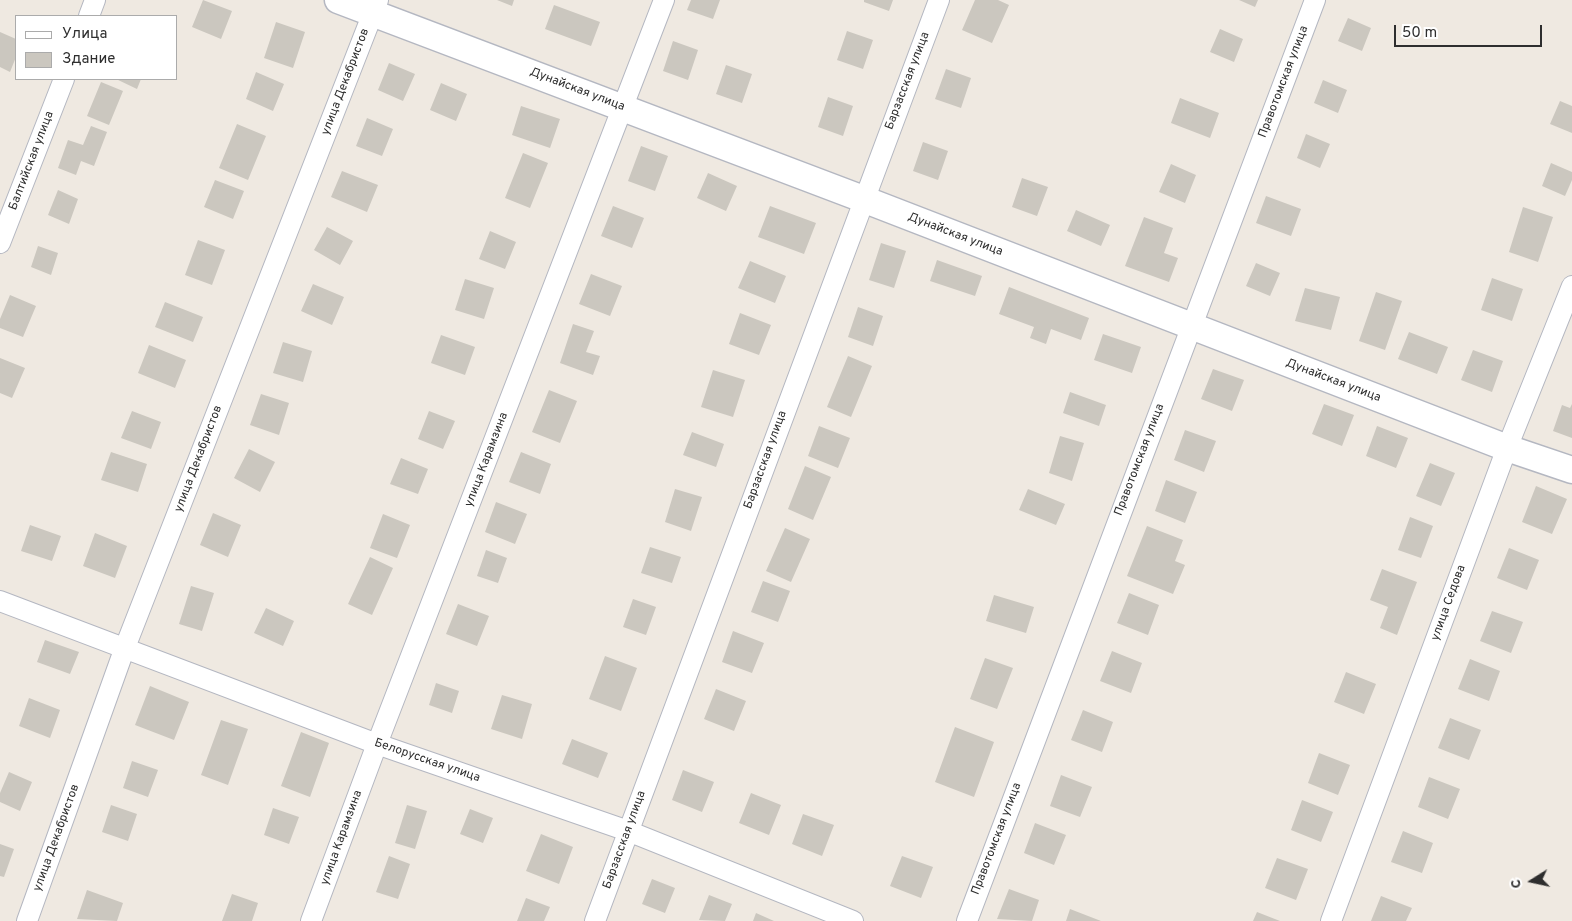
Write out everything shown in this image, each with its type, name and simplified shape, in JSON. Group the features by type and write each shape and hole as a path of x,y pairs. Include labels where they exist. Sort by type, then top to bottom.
{"street":[{"path":"89,15 95,0"},
{"name":"Дунайская улица","path":"338,0 375,7 624,108 1507,448 1572,470"},
{"name":"улица Карамзина","path":"311,921 377,744 624,108 664,0"},
{"name":"Барзасская улица","path":"595,921 863,199 939,0"},
{"name":"Правотомская улица","path":"967,921 1315,0"},
{"name":"улица Декабристов","path":"27,921 124,650 375,7"},
{"name":"Балтийская улица","path":"0,243 64,80"},
{"name":"улица Седова","path":"1332,921 1507,448 1572,286"},
{"name":"Белорусская улица","path":"0,601 124,650 377,744 628,831 853,921"}],"building":[{"path":"203,0 232,11 221,39 192,27"},
{"path":"497,0 514,0 512,6"},
{"path":"691,0 720,0 713,19 687,10"},
{"path":"864,0 893,0 889,11 864,2"},
{"path":"975,0 998,0 1009,5 992,43 962,30"},
{"path":"1239,0 1258,0 1255,7"},
{"path":"554,5 600,22 591,46 545,29"},
{"path":"1348,18 1371,28 1362,51 1338,41"},
{"path":"276,22 305,32 293,68 264,58"},
{"path":"1220,29 1243,39 1234,62 1210,52"},
{"path":"847,31 873,40 863,69 837,60"},
{"path":"0,32 15,39 15,60 10,72 0,67"},
{"path":"673,41 698,50 688,80 663,71"},
{"path":"389,63 415,74 403,101 378,90"},
{"path":"726,65 752,74 742,103 716,94"},
{"path":"946,69 971,78 961,108 935,99"},
{"path":"256,72 284,84 273,111 246,99"},
{"path":"118,80 141,80 137,89"},
{"path":"1323,80 1347,90 1338,113 1314,103"},
{"path":"101,82 123,91 109,125 87,116"},
{"path":"441,83 467,94 456,121 430,110"},
{"path":"828,97 853,106 843,136 818,127"},
{"path":"1180,98 1219,113 1210,138 1171,123"},
{"path":"1560,101 1572,106 1572,133 1550,124"},
{"path":"521,106 560,119 550,148 512,135"},
{"path":"367,118 393,129 382,156 356,146"},
{"path":"237,124 266,136 248,180 219,168"},
{"path":"91,126 107,132 94,166 81,161 76,175 58,168 68,140 83,145"},
{"path":"1306,134 1330,144 1320,168 1297,158"},
{"path":"923,142 948,151 938,180 913,171"},
{"path":"641,146 668,156 655,191 628,181"},
{"path":"523,153 548,163 530,208 505,198"},
{"path":"1551,163 1572,172 1572,180 1565,196 1542,186"},
{"path":"1171,164 1196,175 1185,203 1159,192"},
{"path":"342,171 378,185 367,212 331,197"},
{"path":"708,173 737,186 726,211 697,198"},
{"path":"1022,178 1048,187 1037,216 1012,207"},
{"path":"215,180 244,191 233,219 204,207"},
{"path":"58,190 78,199 69,224 48,215"},
{"path":"1266,196 1301,209 1291,236 1256,223"},
{"path":"613,206 644,218 632,248 601,236"},
{"path":"770,206 816,223 804,254 758,237"},
{"path":"1523,207 1553,217 1538,262 1509,252"},
{"path":"1076,210 1110,225 1101,246 1067,231"},
{"path":"1144,217 1173,228 1164,253 1178,258 1169,282 1125,266"},
{"path":"327,227 353,241 340,265 314,250"},
{"path":"490,231 516,242 505,269 479,259"},
{"path":"198,240 225,250 212,285 185,275"},
{"path":"881,243 906,251 894,288 869,280"},
{"path":"38,246 58,253 51,275 31,267"},
{"path":"937,260 982,276 975,296 930,281"},
{"path":"750,261 786,276 775,303 738,288"},
{"path":"1256,263 1280,273 1270,296 1246,286"},
{"path":"591,274 622,286 610,316 579,304"},
{"path":"1492,278 1523,289 1512,321 1481,310"},
{"path":"465,279 494,288 484,319 455,310"},
{"path":"313,284 344,297 332,325 301,311"},
{"path":"1009,287 1089,318 1081,340 1051,329 1046,344 1030,338 1034,327 999,314"},
{"path":"1305,288 1340,297 1331,330 1295,321"},
{"path":"1376,292 1402,301 1385,350 1359,341"},
{"path":"10,295 36,306 23,337 0,328 0,319"},
{"path":"165,302 203,317 193,342 155,327"},
{"path":"858,307 883,316 873,346 848,337"},
{"path":"740,313 771,325 759,355 729,344"},
{"path":"573,324 594,331 586,352 600,356 593,375 560,363"},
{"path":"1409,332 1448,347 1437,374 1398,359"},
{"path":"1103,334 1141,347 1132,373 1094,360"},
{"path":"441,335 475,347 465,375 431,363"},
{"path":"283,342 312,351 303,382 273,373"},
{"path":"149,345 186,360 175,388 138,373"},
{"path":"1473,350 1503,361 1492,392 1461,380"},
{"path":"848,356 872,366 851,417 827,407"},
{"path":"0,358 25,368 12,398 0,393"},
{"path":"1213,369 1244,380 1232,411 1201,399"},
{"path":"713,370 745,380 733,417 701,407"},
{"path":"549,390 577,401 560,443 532,432"},
{"path":"1070,392 1106,405 1099,426 1063,413"},
{"path":"261,394 289,403 279,435 250,425"},
{"path":"1324,404 1354,415 1342,446 1312,434"},
{"path":"1572,404 1572,438 1553,431 1562,405 1570,408"},
{"path":"132,411 161,422 151,449 121,438"},
{"path":"429,411 455,421 443,449 418,439"},
{"path":"819,426 850,438 838,468 808,456"},
{"path":"1377,426 1408,438 1396,468 1366,456"},
{"path":"1185,430 1216,441 1204,472 1174,460"},
{"path":"692,432 724,444 716,467 683,455"},
{"path":"1060,436 1084,443 1072,481 1049,473"},
{"path":"249,449 275,462 260,492 234,478"},
{"path":"111,452 147,464 138,492 101,480"},
{"path":"521,452 551,464 540,494 509,482"},
{"path":"401,458 428,469 418,494 390,484"},
{"path":"1430,463 1455,473 1441,506 1416,496"},
{"path":"805,466 831,477 813,520 788,509"},
{"path":"1166,480 1197,492 1185,523 1155,511"},
{"path":"1536,486 1567,499 1552,534 1522,522"},
{"path":"675,489 702,497 691,531 665,522"},
{"path":"1028,489 1065,504 1056,525 1019,510"},
{"path":"496,502 527,514 515,544 485,532"},
{"path":"213,513 241,525 228,557 200,545"},
{"path":"383,514 410,525 397,558 370,548"},
{"path":"1410,517 1433,526 1421,558 1398,550"},
{"path":"30,525 61,536 52,561 21,551"},
{"path":"1147,526 1183,540 1175,561 1185,565 1173,594 1127,576"},
{"path":"785,528 810,539 791,582 766,571"},
{"path":"95,533 127,546 115,578 83,566"},
{"path":"650,547 681,557 672,583 641,573"},
{"path":"1509,548 1539,560 1527,590 1497,578"},
{"path":"486,550 507,558 498,583 477,576"},
{"path":"370,557 393,568 372,615 348,604"},
{"path":"1382,569 1417,582 1397,635 1380,628 1388,607 1370,600"},
{"path":"763,581 790,591 778,622 751,612"},
{"path":"191,586 214,593 202,631 179,624"},
{"path":"1129,593 1159,605 1148,635 1117,623"},
{"path":"994,595 1034,607 1026,633 986,621"},
{"path":"633,599 656,607 646,635 623,627"},
{"path":"458,604 489,616 477,646 446,634"},
{"path":"266,608 294,621 283,646 254,633"},
{"path":"1492,611 1523,622 1511,653 1480,641"},
{"path":"733,631 764,643 752,673 722,662"},
{"path":"45,640 79,652 70,674 37,662"},
{"path":"1112,651 1142,663 1131,693 1100,681"},
{"path":"605,656 637,668 621,711 589,699"},
{"path":"985,658 1013,668 997,709 970,699"},
{"path":"1470,659 1500,671 1489,701 1458,689"},
{"path":"1346,672 1376,684 1364,714 1334,702"},
{"path":"436,683 459,691 452,713 429,705"},
{"path":"150,686 189,702 174,740 135,725"},
{"path":"716,689 746,701 734,731 704,719"},
{"path":"502,695 532,704 522,739 491,729"},
{"path":"29,698 60,710 50,738 19,726"},
{"path":"1083,710 1113,722 1102,752 1071,740"},
{"path":"1450,718 1481,730 1469,760 1438,748"},
{"path":"221,720 248,729 228,785 201,775"},
{"path":"955,727 994,742 974,797 935,782"},
{"path":"301,732 329,743 310,797 281,786"},
{"path":"572,739 608,753 598,778 562,764"},
{"path":"1319,753 1350,765 1338,795 1308,783"},
{"path":"132,761 158,770 148,797 123,788"},
{"path":"683,770 714,782 702,812 672,800"},
{"path":"9,772 32,782 20,811 0,802 0,793"},
{"path":"1061,775 1092,787 1080,817 1050,806"},
{"path":"1429,777 1460,789 1448,819 1418,807"},
{"path":"751,793 781,805 769,835 739,823"},
{"path":"1302,800 1333,812 1321,842 1291,830"},
{"path":"111,805 137,814 128,841 102,832"},
{"path":"407,805 427,811 415,849 395,843"},
{"path":"273,808 299,817 289,844 264,835"},
{"path":"470,809 493,818 483,843 460,834"},
{"path":"803,814 834,825 822,856 792,844"},
{"path":"1035,823 1066,835 1054,865 1024,853"},
{"path":"1403,831 1433,843 1422,873 1391,862"},
{"path":"541,834 573,847 559,884 526,871"},
{"path":"0,844 14,849 4,877 0,876"},
{"path":"389,856 410,864 398,899 376,892"},
{"path":"902,856 933,867 921,898 890,886"},
{"path":"1277,858 1308,869 1296,900 1265,888"},
{"path":"652,879 675,888 665,913 642,904"},
{"path":"1009,889 1039,900 1032,921 997,919"},
{"path":"87,890 123,903 117,921 77,919"},
{"path":"232,894 258,903 252,921 222,921"},
{"path":"709,895 732,904 725,921 699,920"},
{"path":"1381,896 1412,908 1406,921 1371,921"},
{"path":"526,898 550,907 544,921 517,921"},
{"path":"1070,909 1101,921 1066,921"},
{"path":"1257,912 1280,921 1253,921"},
{"path":"756,913 774,921 753,921"}]}
